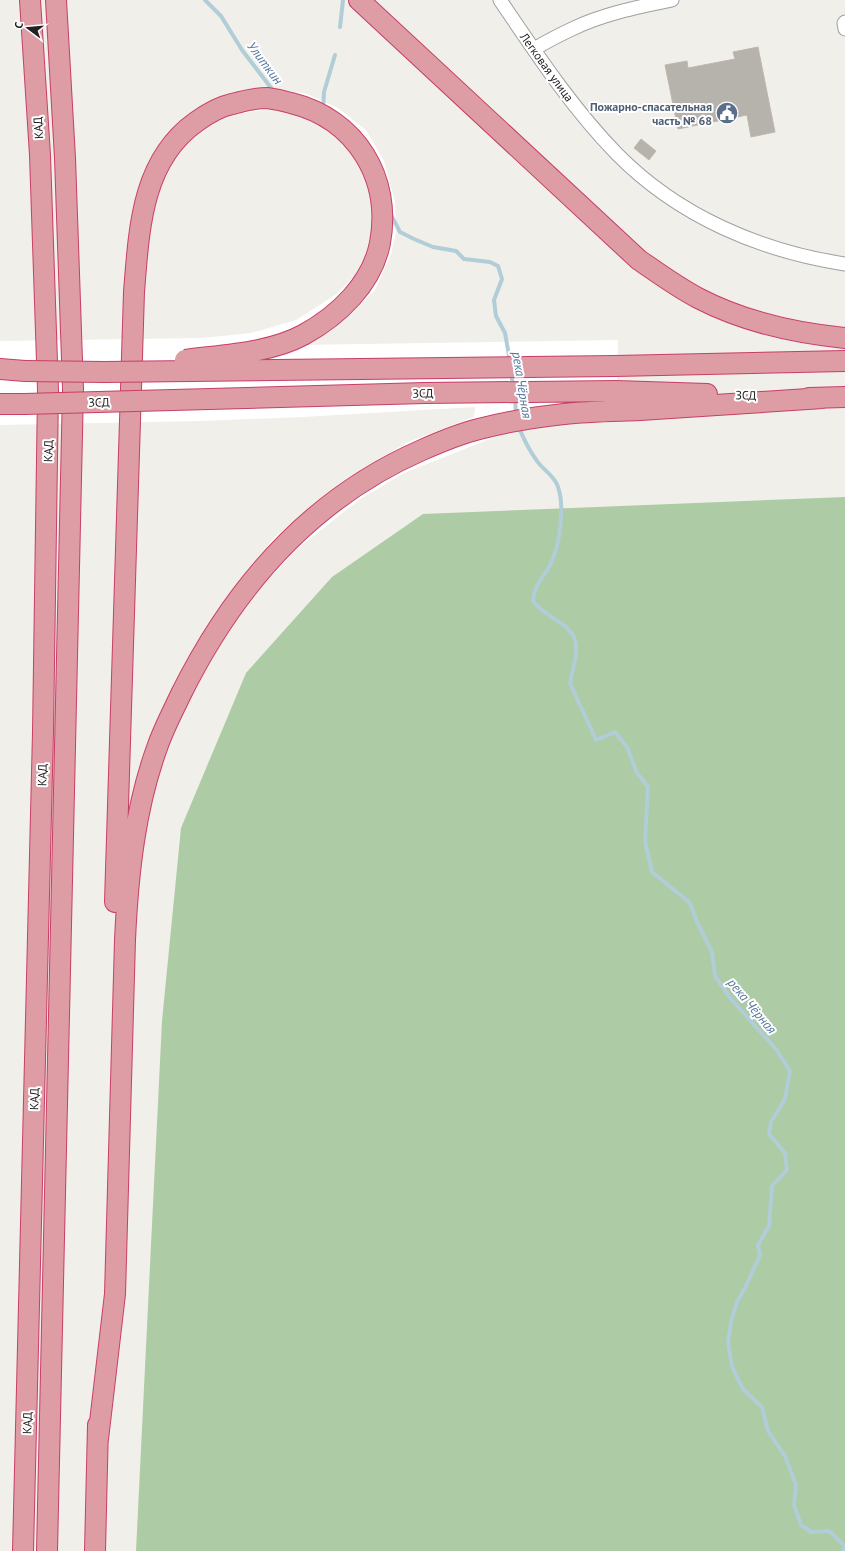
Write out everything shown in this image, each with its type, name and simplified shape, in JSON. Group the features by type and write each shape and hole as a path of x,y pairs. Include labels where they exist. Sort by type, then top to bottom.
{"highway":[{"name":"КАД","path":"24,1551 43,732 48,392 40,155 30,0"},
{"name":"КАД","path":"47,1551 73,389 65,158 56,0"},
{"path":"359,0 639,260 698,298 753,321 792,331 845,338"},
{"path":"95,1551 98,1439 133,323 137,252 141,219 146,197 155,172 168,149 185,130 208,114 232,104 248,100 268,98 308,107 342,128 360,146 366,156 378,186 383,208 380,244 374,261 363,282 350,301 329,319 301,336 257,350 104,372"},
{"name":"ЗСД","path":"0,370 104,372 615,366 845,361"},
{"name":"ЗСД","path":"0,404 425,393 616,391 823,398 845,397"},
{"path":"98,1439 115,1294 124,940 127,898 134,842 148,774 168,721 203,652 247,587 272,556 303,527 350,490 393,463 448,439 478,429 508,422 565,413 823,398"}],"street":[{"name":"Легковая улица","path":"500,0 569,99 618,155 656,188 697,215 731,232 764,245 793,254 845,264"},
{"path":"534,49 571,29 595,19 625,10 672,0"},
{"path":"845,22 845,29"}],"green space":[{"path":"845,497 845,1551 136,1551 162,1021 181,828 246,673 332,577 423,514"}],"pier":[{"path":"278,89 307,94 338,108 366,130 384,161 395,202 396,232 391,254 375,290 349,316 320,336 297,345 618,340 616,419 569,423 500,435 404,473 359,500 297,549 255,594 239,580 275,537 344,480 408,442 474,417 475,407 303,417 201,421 0,425 0,341 202,338 251,333 296,320 337,294 356,274 369,248 375,220 374,198 360,159 326,124 282,110 262,110 233,115 230,96 251,90"}],"building":[{"path":"758,47 775,132 751,137 747,115 678,129 665,65 687,61 688,68 735,59 733,52"},
{"path":"641,139 656,151 649,160 634,148"}],"waterway":[{"name":"Улиткин","path":"205,0 221,16 242,50 275,93"},
{"name":"река Чёрная","path":"340,27 343,0"},
{"name":"река Чёрная","path":"323,110 324,92 335,55"},
{"name":"река Чёрная","path":"390,213 400,232 414,239 433,247 456,251 464,259 490,262 498,266 502,279 494,300 496,316 505,333 510,361"},
{"name":"река Чёрная","path":"511,372 513,387"},
{"name":"река Чёрная","path":"515,398 516,415"},
{"name":"река Чёрная","path":"518,425 526,444 534,457 552,476 556,483 560,495 561,505 559,537 554,557 535,590 533,601 539,608 565,626 573,635 576,644 576,655 570,683 596,740 615,732 627,747 637,773 648,787 645,841 652,872 690,903 697,922 712,952 715,976 731,999 776,1049 790,1071 785,1099 771,1122 769,1134 785,1153 787,1170 772,1186 769,1226 758,1245 760,1255 737,1302 731,1322 728,1342 732,1367 743,1389 762,1407 768,1431 785,1456 796,1485 794,1505 801,1525 811,1532 829,1531 845,1546 843,1551"}],"place":[{"name":"Пожарно-спасательная часть № 68","path":"727,113"}]}
